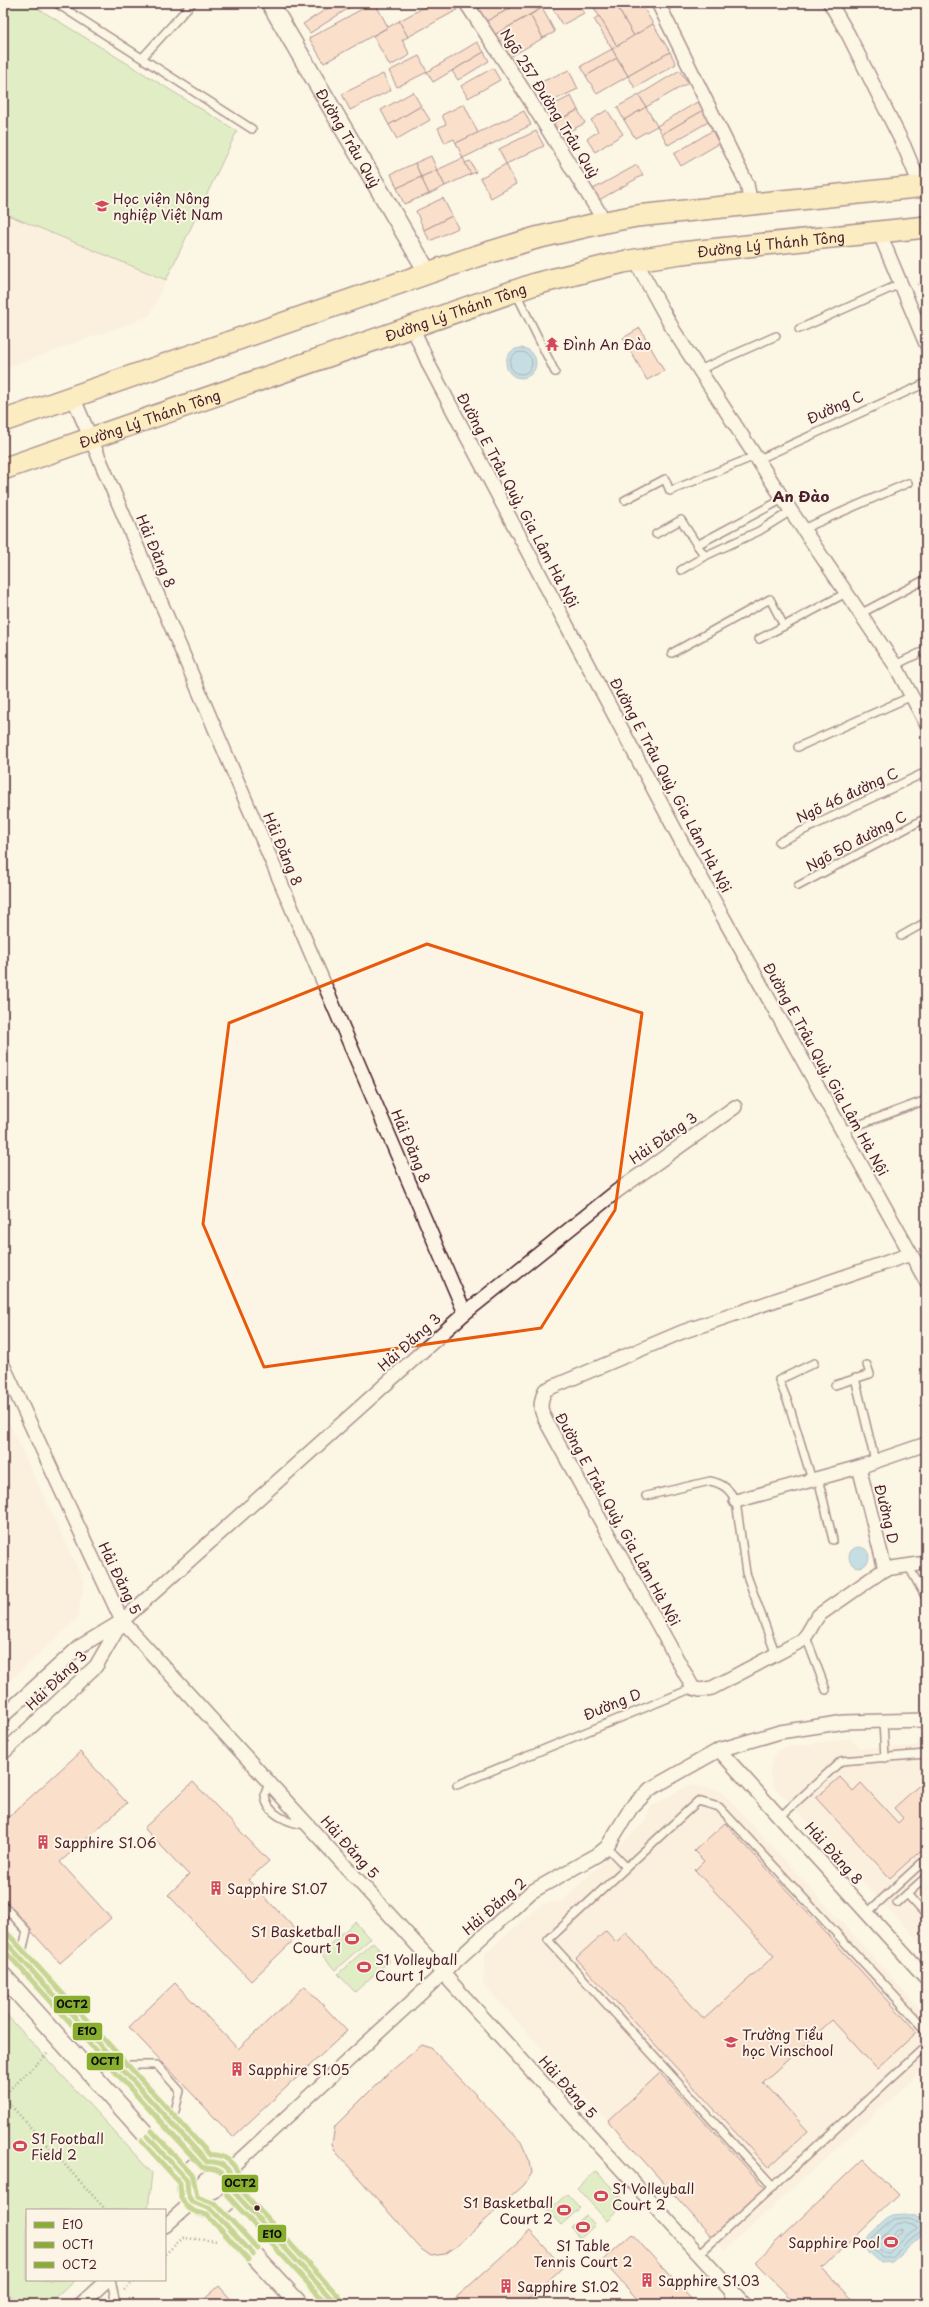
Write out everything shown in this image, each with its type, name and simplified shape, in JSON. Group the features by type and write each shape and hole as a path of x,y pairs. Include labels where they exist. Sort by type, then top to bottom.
{"main road":[{"path":"3,422 428,272 515,244 605,222 751,204 924,186"},
{"name":"Đường Lý Thánh Tông","path":"3,470 515,290 576,273 635,260 681,253 926,228"}],"street":[{"name":"Đường Trâu Quỳ","path":"270,3 428,272"},
{"name":"Ngõ 257 Đường Trâu Quỳ","path":"466,3 526,94 605,222"},
{"path":"658,3 747,184 751,204"},
{"path":"830,3 848,34 924,186"},
{"path":"879,232 926,344"},
{"path":"635,260 674,331 699,370 783,499 918,700 926,723"},
{"name":"Đường E Trâu Quỳ, Gia Lâm Hà Nội","path":"412,326 426,359 689,856 926,1281"},
{"name":"Hải Đăng 8","path":"73,397 465,1313"},
{"name":"Hải Đăng 3","path":"3,1716 78,1647 122,1621 465,1313 617,1191 734,1107"},
{"name":"Đường E Trâu Quỳ, Gia Lâm Hà Nội","path":"693,1688 542,1413 540,1402 545,1390 682,1332 911,1254"},
{"name":"Hải Đăng 5","path":"3,1365 122,1621 744,2304"},
{"path":"736,1501 859,1467 926,1444"},
{"name":"Đường D","path":"859,1467 885,1569"},
{"path":"806,1637 811,1623 819,1615 885,1569 909,1567 926,1563"},
{"name":"Hải Đăng 3","path":"3,1753 96,1666 122,1621"},
{"name":"Đường D","path":"693,1688 707,1690 776,1655 806,1637"},
{"name":"Hải Đăng 2","path":"229,2170 531,1892 597,1855 607,1847 631,1808 642,1795 719,1750 775,1734 809,1726 845,1722 926,1720"},
{"name":"Hải Đăng 8","path":"719,1750 926,1978"},
{"path":"3,1939 206,2162"},
{"path":"3,1976 186,2180 188,2195 192,2202 199,2206 211,2209 222,2206 228,2202 234,2191 234,2179 229,2170 217,2162 206,2162 194,2166 186,2180"},
{"path":"234,2191 336,2304"},
{"path":"166,2225 192,2202"},
{"path":"211,2209 299,2304"},
{"path":"81,2304 106,2281"}],"lane":[{"path":"56,3 143,57 252,129"},
{"path":"143,57 192,3"},
{"path":"799,329 900,284"},
{"path":"515,290 555,372"},
{"path":"699,370 776,336"},
{"name":"Đường C","path":"625,500 665,479 670,491 756,458 926,383"},
{"path":"803,529 908,483"},
{"path":"697,545 783,499"},
{"path":"681,570 705,556 759,531 791,511"},
{"path":"656,534 681,520 705,556"},
{"path":"860,614 926,579"},
{"path":"759,640 846,593"},
{"path":"672,653 770,599 784,626"},
{"path":"895,665 926,650"},
{"path":"798,747 918,700"},
{"name":"Ngõ 46 đường C","path":"779,842 926,772"},
{"name":"Ngõ 50 đường C","path":"798,886 926,818"},
{"path":"901,936 926,922"},
{"path":"842,1131 926,1100"},
{"path":"814,1363 779,1380 815,1479 833,1540"},
{"path":"835,1385 870,1374 867,1365"},
{"path":"855,1378 875,1461"},
{"path":"646,1496 710,1481 721,1483 730,1490 736,1501 746,1573 776,1655"},
{"path":"909,1567 926,1598"},
{"path":"806,1637 826,1690"},
{"name":"Đường D","path":"457,1785 693,1688"},
{"path":"883,1721 885,1758"},
{"path":"780,1817 841,1762 926,1754"},
{"path":"773,2187 548,1940 698,1801 719,1808 926,2030"},
{"path":"607,1847 626,1867"},
{"path":"867,1913 926,1859"},
{"path":"897,1903 926,1877"},
{"path":"907,1894 926,1915"},
{"path":"3,1905 27,1931 21,1959"},
{"path":"698,2255 926,2046"},
{"path":"118,2065 157,2065 180,2091 172,2124"},
{"path":"111,2281 116,2304"},
{"path":"729,2288 728,2299 731,2304"}],"path":[{"path":"49,2052 3,2097 105,2209"},
{"path":"166,2253 182,2238 219,2241 223,2246"}],"highlighted area":[{"path":"427,944 642,1013 615,1210 541,1328 264,1367 203,1224 229,1023"}],"shaded area":[{"name":"Học viện Nông nghiệp Việt Nam","path":"3,3 29,3 237,131 149,316 3,369"},
{"path":"3,1411 84,1582 77,1618 3,1686"},
{"path":"926,1736 926,1949 773,1785 770,1772 773,1759 777,1751 783,1748 849,1739 860,1748 916,1746"},
{"name":"Trường Tiểu học Vinschool","path":"689,1785 722,1792 926,2015 926,2067 724,2250 483,1983 486,1953 542,1904 563,1901 644,1823 651,1807"},
{"path":"3,2288 18,2304 3,2304"}],"green space":[{"name":"Học viện Nông nghiệp Việt Nam","path":"3,3 29,3 237,131 166,280 3,213"},
{"path":"355,1922 370,1939 335,1970 320,1953"},
{"name":"S1 Volleyball Court 1","path":"373,1942 390,1960 355,1992 338,1974"},
{"path":"3,2011 152,2173 148,2209 26,2209 26,2281 74,2281 49,2304 18,2304 3,2288"},
{"name":"S1 Volleyball Court 2","path":"596,2171 626,2203 607,2221 577,2188"},
{"name":"S1 Basketball Court 2","path":"567,2194 580,2208 561,2225 548,2211"},
{"name":"S1 Table Tennis Court 2","path":"586,2215 595,2225 580,2239 571,2228"}],"water":[{"path":"521,348 532,352 536,363 532,374 521,378 510,374 506,363 510,352"},
{"path":"855,1547 863,1547 869,1553 869,1561 863,1567 855,1567 849,1561 849,1553"},
{"name":"Sapphire Pool","path":"905,2214 921,2217 926,2221 926,2232 892,2262 881,2263 870,2253 865,2245 867,2238 892,2215"}],"building":[{"path":"336,3 350,3 352,6 310,33 303,24"},
{"path":"375,3 388,27 324,63 309,38"},
{"path":"432,3 453,3 457,10 408,37 399,21"},
{"path":"489,3 520,3 483,23 476,10"},
{"path":"520,3 550,3 491,37 483,23"},
{"path":"550,3 578,3 584,13 562,25"},
{"path":"598,3 615,3 634,36 617,46 593,6"},
{"path":"615,3 641,3 653,24 634,36"},
{"path":"542,8 555,32 543,38 530,15"},
{"path":"530,15 543,38 508,58 494,35"},
{"path":"599,16 617,46 612,49 594,19"},
{"path":"399,21 408,37 402,40 410,55 390,66 373,36"},
{"path":"653,24 670,52 628,76 612,49"},
{"path":"477,42 484,52 433,82 427,72"},
{"path":"612,49 617,58 586,76 581,66"},
{"path":"484,52 489,61 458,80 452,71"},
{"path":"670,52 676,64 635,88 628,76"},
{"path":"419,56 427,72 397,87 389,71"},
{"path":"617,58 628,76 597,94 586,76"},
{"path":"493,68 500,80 468,98 461,86"},
{"path":"569,70 578,89 550,102 541,82"},
{"path":"680,70 688,83 646,107 639,95"},
{"path":"383,74 391,90 350,110 342,94"},
{"path":"413,92 421,106 389,125 381,110"},
{"path":"639,95 646,107 624,120 617,107"},
{"path":"571,96 578,110 548,125 541,111"},
{"path":"699,101 704,110 662,134 657,126"},
{"path":"464,104 478,133 456,143 454,139 445,143 438,128 446,124 442,115"},
{"path":"421,106 430,120 397,139 389,125"},
{"path":"646,107 657,126 635,138 624,120"},
{"path":"578,110 585,123 560,136 554,123"},
{"path":"607,110 623,134 595,152 587,139 598,131 591,120"},
{"path":"704,110 710,121 668,145 662,134"},
{"path":"524,111 531,125 463,158 456,143"},
{"path":"715,129 722,142 681,166 674,154"},
{"path":"536,131 544,146 506,164 499,149"},
{"path":"431,156 437,170 421,177 415,163"},
{"path":"463,158 471,174 445,186 437,170"},
{"path":"470,161 476,172 471,174 465,163"},
{"path":"415,163 421,177 397,188 391,174"},
{"path":"506,164 516,184 491,198 480,178"},
{"path":"637,165 643,175 599,200 593,189"},
{"path":"437,170 445,186 429,194 421,177"},
{"path":"421,177 429,194 404,204 397,188"},
{"path":"443,198 452,216 424,230 416,211"},
{"path":"452,216 458,228 430,241 424,230"},
{"path":"640,328 664,371 647,380 623,338"},
{"name":"Sapphire S1.06","path":"80,1752 127,1803 60,1862 111,1918 60,1963 3,1900 3,1822"},
{"path":"840,1777 853,1791 861,1783 898,1823 903,1818 894,1808 926,1779 926,1846 890,1878 816,1798"},
{"name":"Sapphire S1.07","path":"193,1782 269,1861 248,1880 300,1934 251,1981 168,1895 189,1875 144,1828"},
{"path":"725,1823 917,2032 877,2069 832,2020 763,2082 808,2131 768,2168 576,1958 606,1931 616,1942 626,1933 704,2019 774,1956 695,1870 704,1861 694,1851"},
{"name":"Sapphire S1.05","path":"175,1983 238,2049 305,1986 347,2031 233,2137 129,2027"},
{"path":"422,2045 431,2048 521,2142 530,2162 532,2173 524,2185 457,2246 445,2254 431,2256 421,2249 336,2152 332,2144 335,2126 385,2076"},
{"path":"660,2073 765,2188 712,2237 608,2121"},
{"path":"863,2159 898,2195 822,2268 857,2304 796,2304 755,2262"},
{"name":"Sapphire S1.02","path":"530,2231 563,2267 523,2304 449,2304"},
{"name":"Sapphire S1.03","path":"632,2234 696,2304 642,2304 602,2261"},
{"path":"926,2275 926,2285 921,2280"},
{"path":"219,2286 235,2304 199,2304"}],"transit line":[{"name":"OCT2","path":"8,1934 210,2155 223,2157 233,2164 239,2176 240,2189 341,2299"},
{"name":"E10","path":"3,1939 207,2162 219,2163 228,2169 232,2179 233,2191 336,2304"},
{"name":"OCT1","path":"3,1949 202,2167 215,2169 221,2172 225,2178 227,2195 327,2304"},
{"name":"OCT2","path":"152,2131 193,2176 197,2197 216,2204 258,2249"},
{"name":"E10","path":"147,2136 187,2180 188,2195 192,2202 211,2209 253,2254"},
{"name":"OCT1","path":"142,2141 180,2183 181,2197 187,2207 196,2212 207,2215 248,2259"}],"place":[{"name":"Học viện Nông nghiệp Việt Nam","path":"102,206"},
{"name":"Đình An Đào","path":"552,344"},
{"name":"Sapphire S1.06","path":"43,1842"},
{"name":"Sapphire S1.07","path":"216,1888"},
{"name":"S1 Basketball Court 1","path":"352,1939"},
{"name":"S1 Volleyball Court 1","path":"364,1967"},
{"name":"Trường Tiểu học Vinschool","path":"731,2042"},
{"name":"Sapphire S1.05","path":"237,2069"},
{"name":"S1 Football Field 2","path":"20,2146"},
{"name":"S1 Volleyball Court 2","path":"601,2196"},
{"name":"S1 Basketball Court 2","path":"564,2210"},
{"name":"S1 Table Tennis Court 2","path":"583,2227"},
{"name":"Sapphire Pool","path":"891,2242"},
{"name":"Sapphire S1.03","path":"647,2280"},
{"name":"Sapphire S1.02","path":"506,2286"}],"district":[{"name":"An Đào","path":"801,495"}]}
